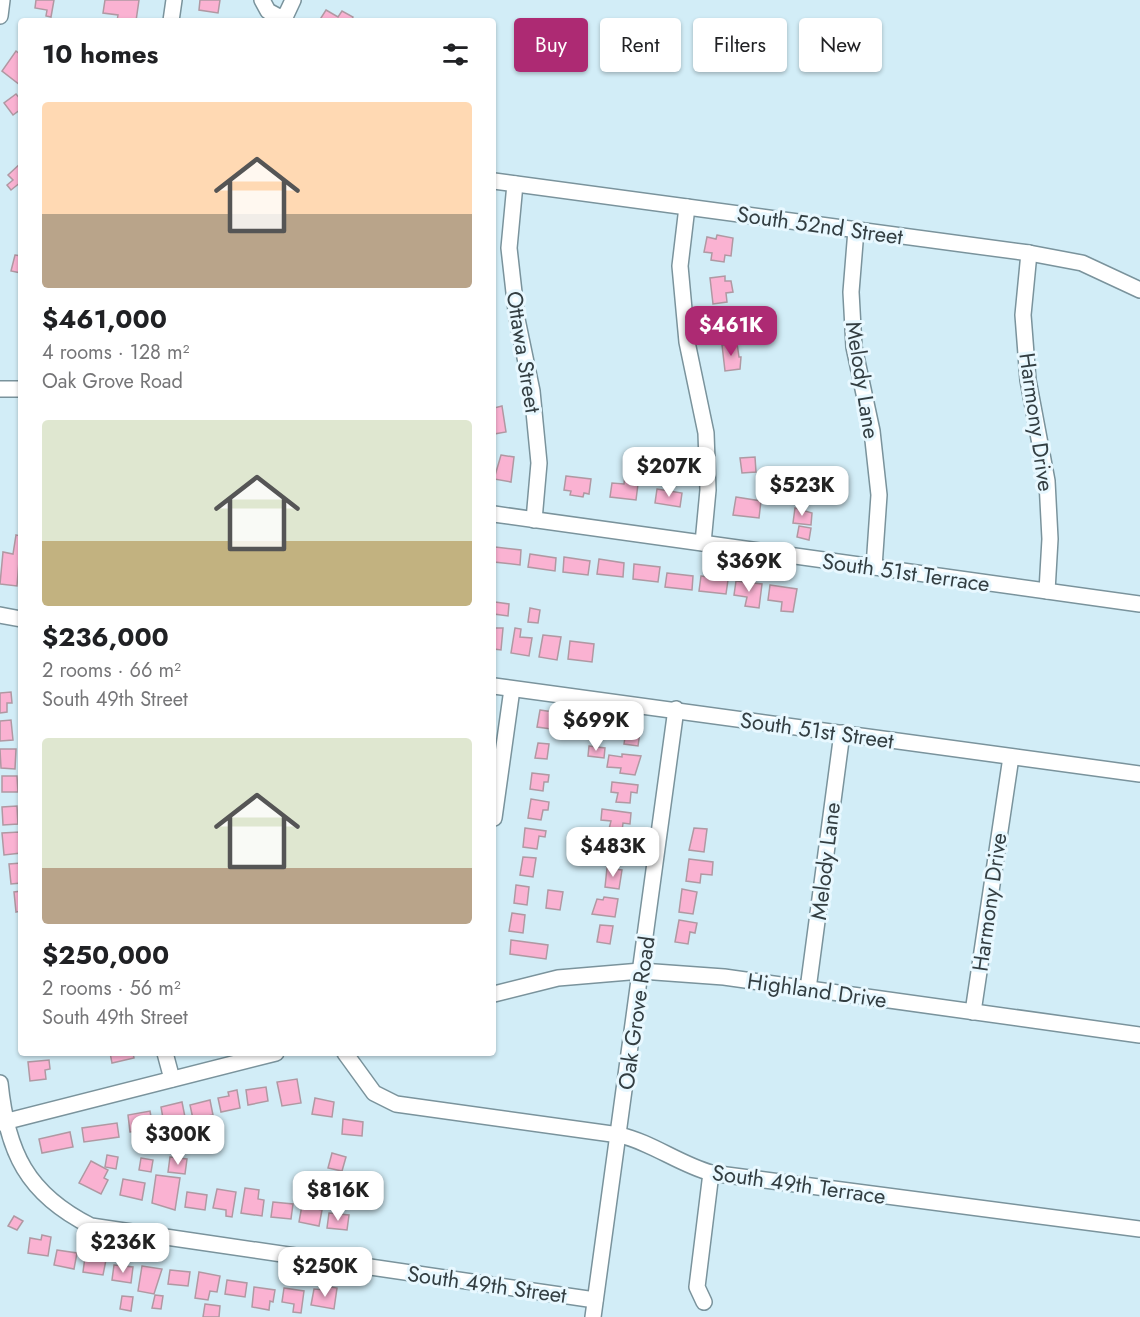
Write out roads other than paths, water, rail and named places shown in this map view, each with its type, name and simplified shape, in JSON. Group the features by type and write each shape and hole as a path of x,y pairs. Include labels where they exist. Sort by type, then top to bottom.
{"street":[{"path":"0,16 2,0"},
{"path":"171,18 174,0"},
{"path":"262,0 268,11 279,17 286,15 293,0"},
{"name":"South 52nd Street","path":"496,182 1029,253 1082,263 1140,290"},
{"name":"Ottawa Street","path":"515,184 509,248 517,319 532,391 539,463 534,520"},
{"path":"687,207 680,266 687,342 706,433 708,490 703,543"},
{"name":"Melody Lane","path":"856,230 850,292 854,346 872,431 879,495 874,567"},
{"name":"Harmony Drive","path":"1029,253 1023,315 1028,380 1047,481 1050,539 1047,591"},
{"path":"0,389 18,389"},
{"name":"South 51st Terrace","path":"496,514 1140,604"},
{"path":"0,615 18,618"},
{"name":"South 51st Street","path":"496,686 676,709 1140,774"},
{"path":"496,804 512,689"},
{"name":"Oak Grove Road","path":"593,1317 676,709"},
{"name":"Melody Lane","path":"808,988 842,733"},
{"name":"Harmony Drive","path":"973,1012 1011,757"},
{"name":"Highland Drive","path":"496,994 558,978 641,971 724,977 1140,1034"},
{"path":"166,1056 172,1079"},
{"path":"2,1123 264,1056"},
{"name":"South 49th Terrace","path":"347,1056 374,1093 396,1104 634,1138 691,1167 711,1173 1140,1229"},
{"name":"South 49th Street","path":"0,1083 2,1123 18,1158 38,1189 63,1212 91,1226 595,1300"},
{"path":"704,1302 697,1287 711,1173"}]}
